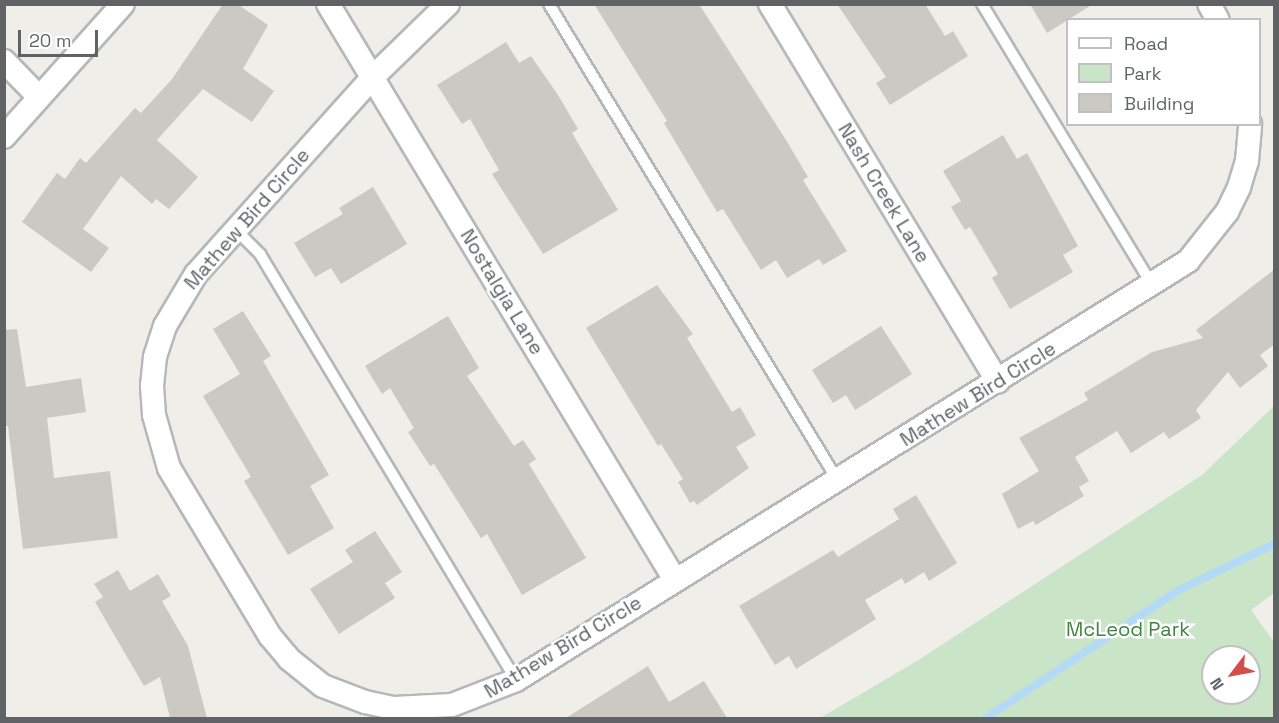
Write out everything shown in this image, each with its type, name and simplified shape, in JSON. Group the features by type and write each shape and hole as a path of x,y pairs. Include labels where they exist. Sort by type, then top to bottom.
{"street":[{"path":"4,137 123,4"},
{"name":"Nostalgia Lane","path":"328,4 675,580"},
{"name":"Mathew Bird Circle","path":"448,4 372,78 236,230 177,300 155,357 152,386 154,415 169,468 247,600 289,659 323,686 365,702 394,708 452,705 516,680 998,382 1188,261 1227,212 1247,161 1250,126"},
{"name":"Nash Creek Lane","path":"770,4 998,382"},
{"path":"1209,4 1217,18"},
{"path":"4,61 39,97"}],"lane":[{"path":"549,4 838,481"},
{"path":"982,4 1152,285"},
{"path":"236,230 260,254 516,680"}],"green space":[{"name":"McLeod Park","path":"1274,406 1274,593 1251,610 1274,642 1274,718 820,718 917,661 1202,475"}],"building":[{"path":"223,4 237,4 268,25 243,69 274,91 252,122 203,89 157,140 198,177 169,209 156,199 152,204 121,176 83,229 109,248 91,272 22,222 57,173 65,179 80,158 86,163 135,108 141,113 172,79"},
{"path":"594,4 699,4 786,140 808,177 803,180 847,251 823,265 819,259 787,278 776,260 761,270 723,209 717,212 664,123 667,121"},
{"path":"837,4 925,4 945,36 953,31 968,56 890,105 876,83 886,77"},
{"path":"1030,4 1093,4 1071,18 1066,18 1066,21 1047,33"},
{"path":"506,42 519,63 531,56 558,95 578,129 572,133 618,210 543,254 492,174 499,170 470,119 462,124 437,85"},
{"path":"1003,135 1017,159 1027,153 1078,246 1063,255 1073,272 1010,309 992,278 998,274 970,227 965,230 951,207 961,201 943,171"},
{"path":"373,187 407,244 341,284 331,268 315,277 294,243 343,214 339,208"},
{"path":"1275,269 1275,344 1260,355 1268,366 1240,388 1228,372 1196,410 1201,418 1169,439 1164,432 1131,453 1117,431 1075,457 1089,481 1079,487 1084,496 1036,525 1033,521 1018,529 1002,494 1039,471 1019,438 1088,400 1084,393 1152,352 1203,338 1196,330"},
{"path":"657,285 693,334 687,338 732,412 740,407 756,435 736,447 749,468 697,505 694,501 690,503 678,482 683,479 661,444 658,446 586,328"},
{"path":"243,311 271,356 263,361 329,475 310,486 334,528 288,555 244,481 251,477 203,396 240,374 213,329"},
{"path":"448,316 479,368 467,376 514,446 523,440 536,459 529,464 586,558 522,595 487,534 481,538 434,464 430,466 408,432 414,428 390,388 382,394 365,366"},
{"path":"881,326 912,374 855,410 846,395 833,403 812,370"},
{"path":"17,329 26,387 81,378 86,412 47,418 54,478 110,471 118,538 23,549 8,426 4,426 4,330"},
{"path":"916,495 957,563 929,581 924,572 905,584 902,578 865,600 876,619 796,669 789,656 775,665 739,606 833,550 838,557 899,519 893,509"},
{"path":"375,531 402,572 385,583 395,598 339,634 310,589 353,562 345,550"},
{"path":"118,570 130,591 158,574 171,596 162,601 188,646 207,718 170,718 160,677 144,686 95,602 103,597 94,584"},
{"path":"648,666 669,702 704,681 727,718 566,718"}],"waterway":[{"path":"986,718 1179,590 1274,544"}]}
